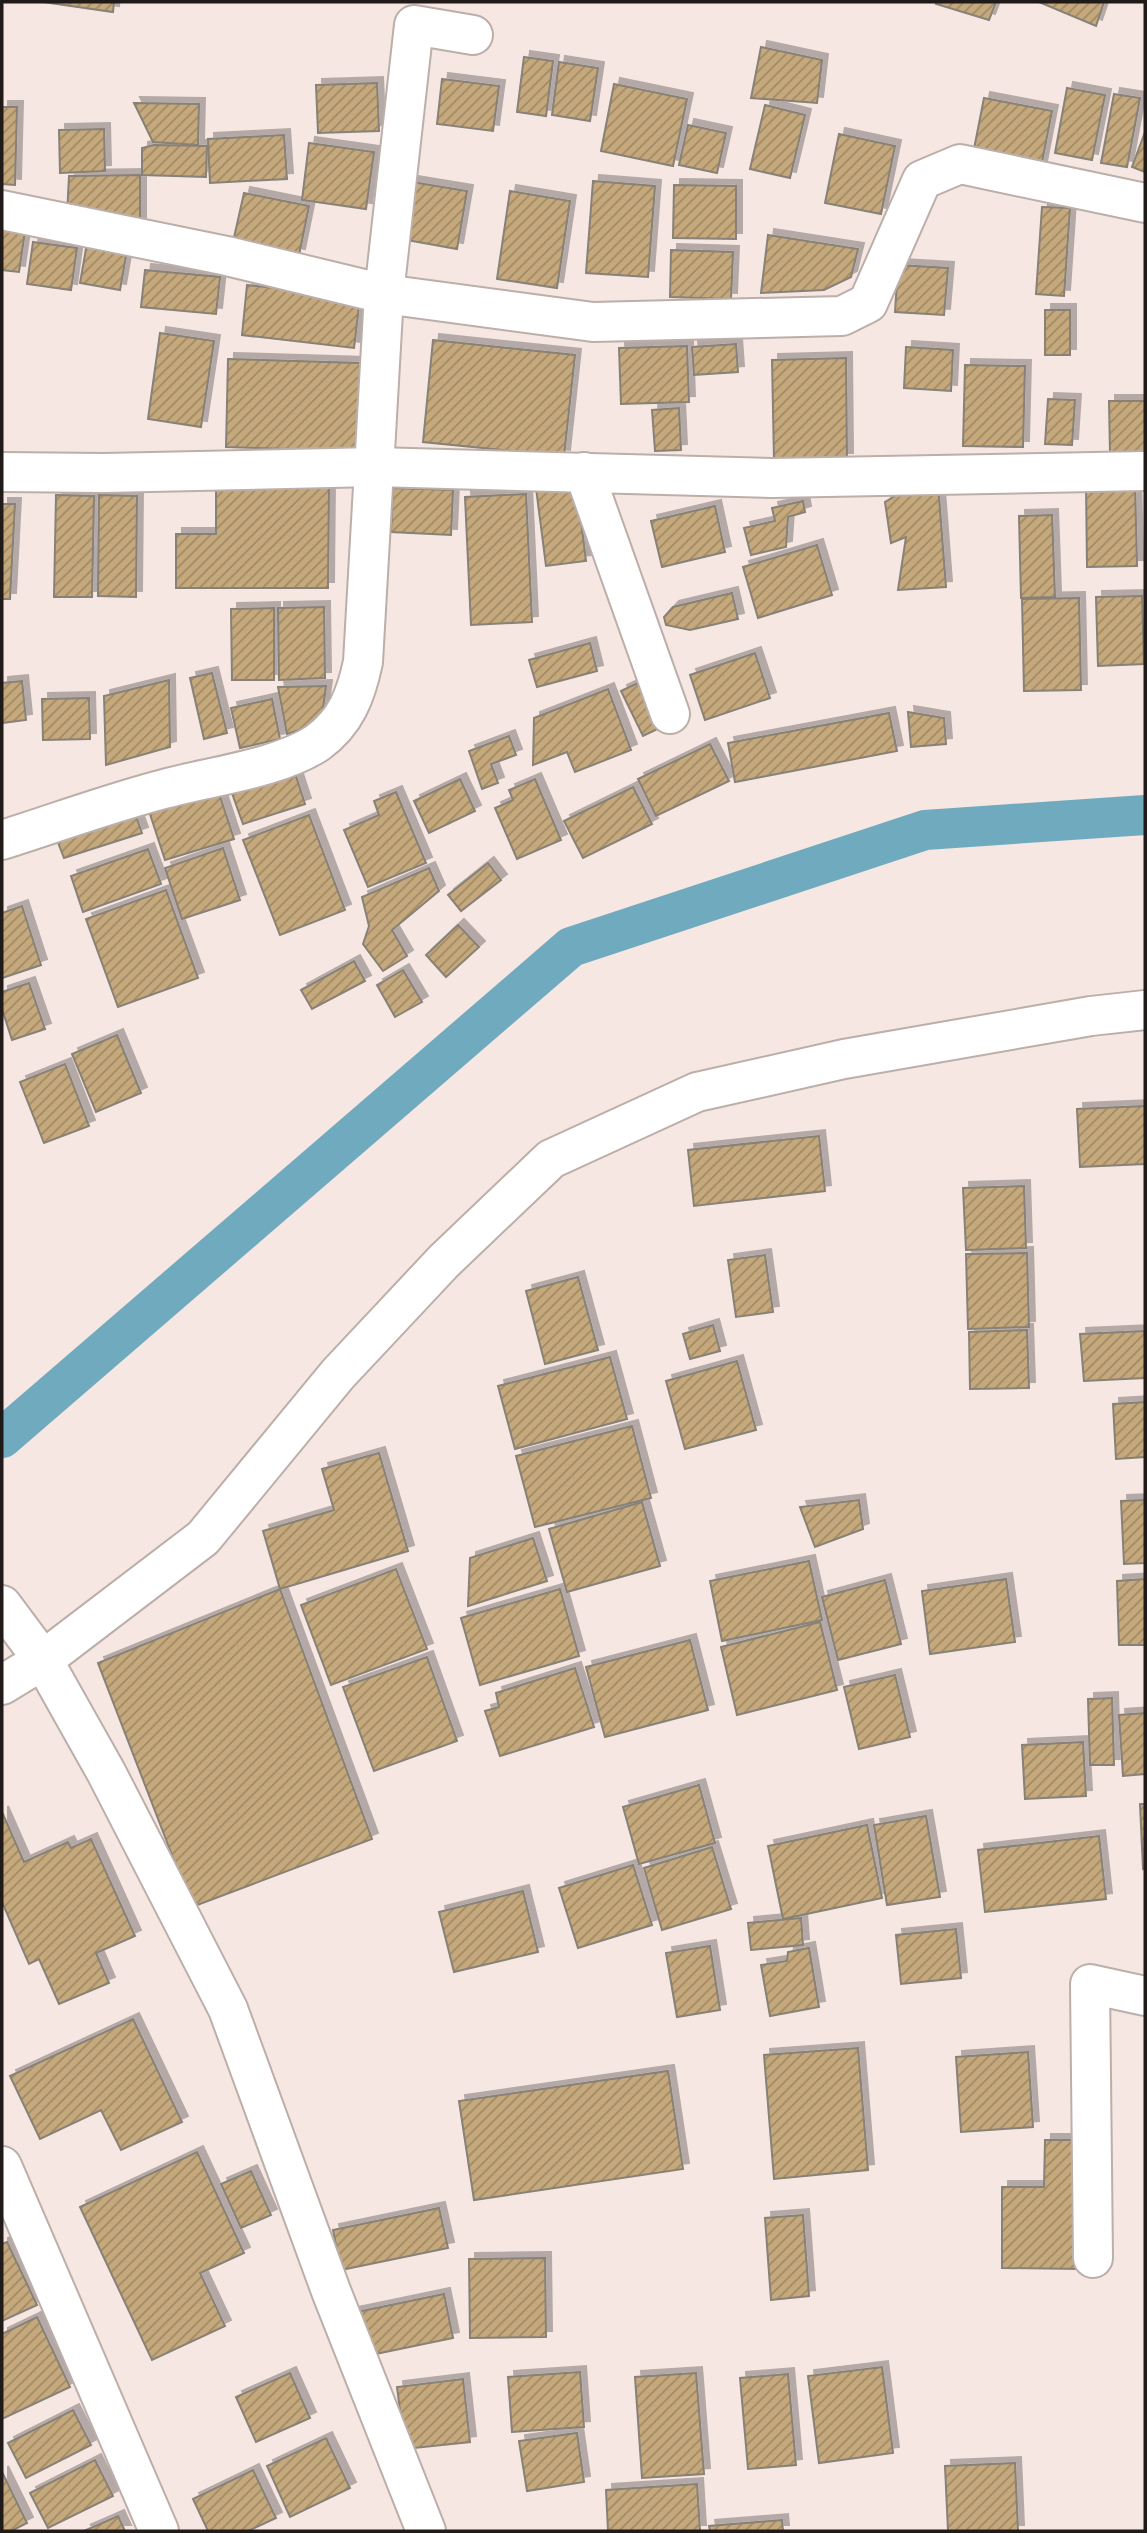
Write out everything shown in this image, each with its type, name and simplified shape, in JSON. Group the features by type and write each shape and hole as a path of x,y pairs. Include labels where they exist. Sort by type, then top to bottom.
{"street":[{"path":"2,841 162,789 288,758 318,742 341,720 356,695 363,662 384,294 406,13 473,34"},
{"path":"2,209 227,256 384,294 593,322 842,316 868,303 922,180 960,164 1145,203"},
{"path":"2,472 104,473 375,467 772,478 1145,471"},
{"path":"584,472 670,714"},
{"path":"2,1685 43,1660 203,1538 338,1374 444,1261 551,1159 697,1093 844,1059 1091,1016 1145,1010"},
{"path":"4,1608 43,1660 106,1772 228,2008 331,2291 426,2531"},
{"path":"1093,2258 1090,1984 1145,1996"},
{"path":"2,2166 159,2531"}],"building":[{"path":"43,2 114,2 113,12"},
{"path":"996,2 989,20 936,4"},
{"path":"1039,2 1104,2 1096,26"},
{"path":"761,47 822,60 817,103 751,98"},
{"path":"524,57 553,61 546,116 517,112"},
{"path":"559,62 598,68 590,121 552,115"},
{"path":"442,79 499,86 493,131 437,124"},
{"path":"377,83 379,131 318,133 316,85"},
{"path":"614,84 687,99 673,166 601,151"},
{"path":"1067,88 1105,95 1092,160 1055,153"},
{"path":"1114,94 1140,98 1127,167 1101,163"},
{"path":"984,98 1052,111 1041,167 973,154"},
{"path":"134,103 199,104 198,145 153,142"},
{"path":"765,105 805,115 790,178 750,169"},
{"path":"2,107 17,107 15,185 2,184"},
{"path":"688,125 726,133 717,173 679,165"},
{"path":"104,129 105,171 60,173 59,130"},
{"path":"1145,132 1145,172 1132,167"},
{"path":"839,134 895,146 881,214 825,203"},
{"path":"284,135 287,179 210,183 208,139"},
{"path":"309,143 374,152 366,209 302,200"},
{"path":"154,145 207,146 206,177 142,175 142,148"},
{"path":"140,175 140,224 67,215 69,176"},
{"path":"593,181 655,186 648,277 586,273"},
{"path":"412,182 467,191 457,249 401,239"},
{"path":"674,185 736,186 736,239 673,238"},
{"path":"510,191 570,201 557,288 497,279"},
{"path":"244,193 309,206 299,255 233,242"},
{"path":"1042,207 1070,208 1064,296 1036,294"},
{"path":"2,229 25,231 19,272 2,270"},
{"path":"768,235 858,249 851,277 824,290 761,293"},
{"path":"33,242 77,248 71,290 27,284"},
{"path":"87,243 127,250 120,290 80,283"},
{"path":"671,250 733,252 731,299 670,297"},
{"path":"898,265 948,268 944,315 895,312"},
{"path":"145,270 220,277 216,314 141,307"},
{"path":"247,285 360,297 354,348 242,335"},
{"path":"1045,310 1070,310 1070,355 1045,355"},
{"path":"160,333 214,341 201,427 148,419"},
{"path":"433,340 575,355 564,456 423,442"},
{"path":"736,344 738,372 694,375 692,347"},
{"path":"687,346 689,402 621,404 619,348"},
{"path":"906,347 953,350 951,391 904,388"},
{"path":"846,358 847,459 774,460 772,360"},
{"path":"228,359 360,363 357,451 226,447"},
{"path":"965,365 1025,366 1023,447 963,446"},
{"path":"1048,399 1075,400 1072,445 1045,444"},
{"path":"1109,401 1145,401 1145,452 1110,453"},
{"path":"679,408 681,450 655,451 652,410"},
{"path":"575,474 586,561 546,566 535,480"},
{"path":"938,484 946,587 898,590 906,537 891,543 885,502 912,486"},
{"path":"1135,484 1137,566 1087,567 1086,485"},
{"path":"216,485 329,485 328,588 176,588 176,534 216,534"},
{"path":"393,488 453,490 451,535 391,532"},
{"path":"526,494 532,622 471,625 465,497"},
{"path":"56,495 94,496 92,597 54,597"},
{"path":"99,495 137,496 136,597 98,596"},
{"path":"803,501 805,512 788,517 786,547 751,555 744,528 775,521 772,508"},
{"path":"2,504 15,504 10,599 2,599"},
{"path":"715,506 725,552 662,567 651,521"},
{"path":"1052,515 1055,597 1021,598 1019,516"},
{"path":"817,545 832,595 758,618 743,567"},
{"path":"732,593 738,619 690,630 666,625 664,617 673,607"},
{"path":"1142,596 1144,664 1098,666 1096,597"},
{"path":"1079,598 1081,690 1024,691 1022,599"},
{"path":"324,607 325,678 279,680 278,608"},
{"path":"274,608 274,680 232,680 231,609"},
{"path":"590,643 597,671 537,687 529,660"},
{"path":"755,653 770,698 705,720 690,675"},
{"path":"212,673 227,733 204,739 190,678"},
{"path":"648,678 670,723 643,736 621,691"},
{"path":"169,680 170,747 106,765 104,696"},
{"path":"22,681 26,720 2,723 2,683"},
{"path":"326,686 321,723 287,734 278,687"},
{"path":"608,689 631,750 575,772 567,752 533,765 534,718"},
{"path":"89,698 90,739 43,740 42,699"},
{"path":"272,699 280,739 240,748 231,708"},
{"path":"908,712 944,718 946,744 911,747"},
{"path":"889,713 897,751 735,782 728,743"},
{"path":"509,736 516,755 491,764 498,783 482,789 469,751"},
{"path":"710,744 729,781 656,816 638,779"},
{"path":"292,764 305,804 243,824 229,785"},
{"path":"460,779 475,811 429,833 414,801"},
{"path":"535,779 561,840 517,859 495,808 513,800 509,790"},
{"path":"215,781 234,839 165,860 146,802"},
{"path":"633,787 652,824 583,858 564,821"},
{"path":"396,792 426,863 368,887 344,830 379,815 374,801"},
{"path":"132,805 142,833 64,858 54,832"},
{"path":"309,815 345,910 280,935 243,840"},
{"path":"223,848 240,900 182,919 165,868"},
{"path":"148,849 161,884 83,912 71,876"},
{"path":"488,863 501,880 461,911 448,895"},
{"path":"429,868 439,891 392,930 407,956 383,971 363,944 369,926 362,897"},
{"path":"166,890 198,978 118,1007 86,919"},
{"path":"22,906 41,965 2,978 2,913"},
{"path":"458,925 479,947 446,977 426,955"},
{"path":"354,961 365,981 312,1009 301,990"},
{"path":"403,970 422,1002 395,1017 377,985"},
{"path":"29,983 45,1029 12,1040 2,1009 2,992"},
{"path":"117,1035 141,1093 96,1112 72,1054"},
{"path":"65,1064 89,1126 44,1143 20,1082"},
{"path":"1145,1106 1145,1164 1080,1167 1077,1109"},
{"path":"819,1136 825,1191 694,1206 688,1150"},
{"path":"1024,1186 1026,1248 966,1250 963,1188"},
{"path":"1027,1253 1029,1327 968,1329 966,1254"},
{"path":"765,1255 773,1312 736,1317 728,1260"},
{"path":"578,1277 598,1350 545,1364 526,1291"},
{"path":"713,1325 720,1351 690,1359 683,1334"},
{"path":"1027,1330 1029,1388 970,1389 969,1332"},
{"path":"1145,1331 1145,1378 1084,1381 1080,1334"},
{"path":"610,1357 627,1419 515,1449 498,1386"},
{"path":"737,1361 756,1430 685,1449 666,1381"},
{"path":"1145,1402 1145,1457 1116,1459 1113,1404"},
{"path":"632,1426 651,1498 535,1527 516,1456"},
{"path":"379,1453 408,1551 280,1589 263,1531 334,1510 322,1469"},
{"path":"859,1500 863,1529 815,1547 800,1507"},
{"path":"1145,1500 1145,1563 1124,1564 1121,1501"},
{"path":"642,1502 660,1566 567,1592 549,1529"},
{"path":"533,1538 547,1581 468,1606 470,1558"},
{"path":"809,1561 822,1620 722,1641 710,1581"},
{"path":"396,1569 427,1649 331,1685 301,1605"},
{"path":"1006,1579 1015,1642 930,1654 922,1591"},
{"path":"1145,1579 1145,1645 1119,1645 1117,1581"},
{"path":"885,1580 901,1644 838,1660 822,1597"},
{"path":"280,1589 372,1839 192,1907 98,1663"},
{"path":"560,1589 579,1656 480,1685 461,1618"},
{"path":"820,1622 837,1690 737,1715 721,1647"},
{"path":"690,1640 708,1710 605,1737 586,1667"},
{"path":"427,1657 457,1741 374,1771 343,1687"},
{"path":"575,1668 594,1727 500,1756 485,1711 499,1707 496,1693"},
{"path":"895,1675 910,1737 859,1749 844,1687"},
{"path":"1112,1698 1114,1765 1090,1765 1088,1699"},
{"path":"1145,1713 1145,1774 1123,1776 1119,1715"},
{"path":"1083,1742 1086,1796 1025,1799 1022,1745"},
{"path":"699,1785 715,1843 639,1864 623,1807"},
{"path":"1140,1804 1145,1804 1143,1869"},
{"path":"2,1812 24,1862 68,1842 71,1848 91,1839 135,1936 96,1953 109,1983 59,2004 39,1959 29,1964 2,1902"},
{"path":"926,1816 940,1897 887,1905 874,1825"},
{"path":"867,1825 882,1898 783,1919 768,1846"},
{"path":"1099,1836 1106,1899 985,1912 978,1850"},
{"path":"712,1847 731,1909 662,1930 644,1868"},
{"path":"633,1865 652,1925 578,1948 559,1888"},
{"path":"523,1891 538,1952 454,1972 439,1912"},
{"path":"801,1918 803,1945 751,1950 748,1923"},
{"path":"956,1929 961,1978 901,1984 896,1935"},
{"path":"710,1946 720,2010 677,2017 666,1953"},
{"path":"809,1948 819,2007 770,2016 761,1965 787,1961 788,1952"},
{"path":"133,2019 182,2122 121,2150 101,2110 40,2139 10,2076"},
{"path":"858,2048 868,2170 774,2179 764,2055"},
{"path":"1028,2052 1033,2127 961,2132 956,2057"},
{"path":"668,2071 683,2169 474,2200 459,2101"},
{"path":"1045,2140 1083,2140 1082,2269 1002,2268 1002,2187 1044,2187"},
{"path":"197,2152 244,2253 200,2273 225,2326 152,2360 80,2207"},
{"path":"251,2171 271,2215 241,2228 221,2184"},
{"path":"439,2208 448,2248 341,2270 333,2230"},
{"path":"803,2215 809,2296 771,2300 765,2218"},
{"path":"7,2242 37,2305 2,2321 2,2244"},
{"path":"545,2258 546,2337 470,2338 469,2259"},
{"path":"444,2294 453,2338 361,2357 352,2313"},
{"path":"37,2317 70,2387 2,2419 2,2334"},
{"path":"882,2367 893,2453 819,2463 808,2376"},
{"path":"580,2372 584,2427 512,2432 508,2377"},
{"path":"290,2373 310,2418 256,2442 236,2397"},
{"path":"696,2373 704,2474 642,2478 635,2377"},
{"path":"788,2374 796,2465 748,2469 740,2378"},
{"path":"463,2379 470,2442 405,2449 397,2387"},
{"path":"73,2410 91,2445 26,2478 8,2443"},
{"path":"577,2433 584,2482 527,2491 519,2441"},
{"path":"326,2438 350,2488 290,2517 267,2466"},
{"path":"95,2460 113,2496 48,2528 30,2493"},
{"path":"1015,2463 1018,2531 948,2531 945,2466"},
{"path":"253,2470 276,2518 248,2531 208,2531 193,2499"},
{"path":"2,2472 27,2523 11,2531 2,2531"},
{"path":"697,2484 700,2531 608,2531 606,2490"},
{"path":"118,2516 125,2531 84,2531"},
{"path":"782,2520 783,2531 710,2531 709,2526"}],"waterway":[{"path":"2,1438 571,947 925,830 1145,815"}]}
